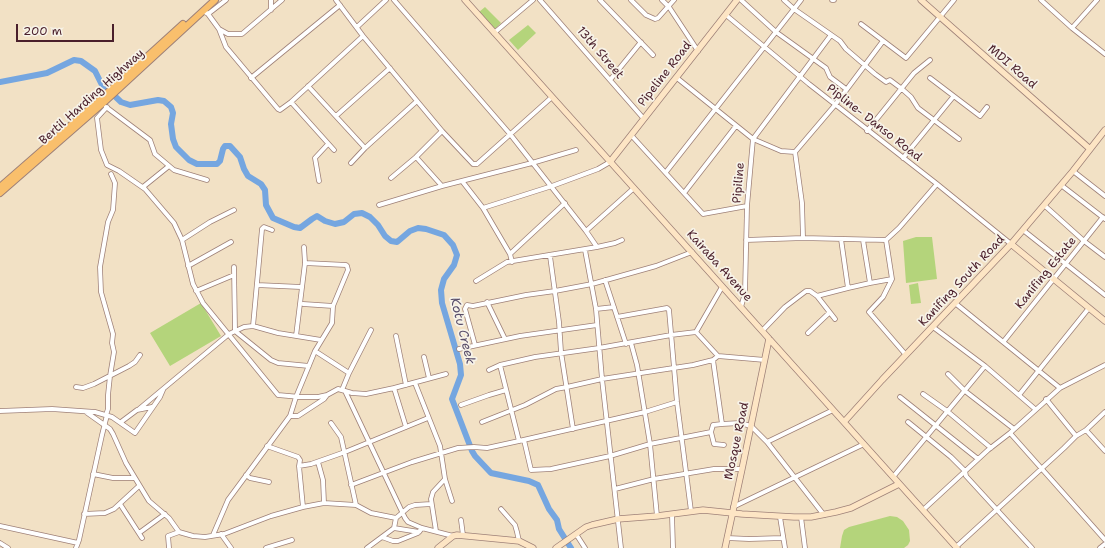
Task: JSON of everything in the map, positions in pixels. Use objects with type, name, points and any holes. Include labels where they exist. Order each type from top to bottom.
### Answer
[{"type":"main road","name":"Bertil Harding Highway","points":[[0,193],[105,102],[112,92],[209,0]]},
{"type":"main road","name":"Bertil Harding Highway","points":[[112,92],[206,13],[215,0]]},
{"type":"main road","name":"Bertil Harding Highway","points":[[0,187],[105,102]]},
{"type":"street","points":[[226,0],[206,13],[219,29],[226,47],[278,109],[282,109],[291,102],[363,36]]},
{"type":"street","points":[[271,0],[271,10]]},
{"type":"street","points":[[219,29],[228,34],[242,34],[282,0]]},
{"type":"street","points":[[336,0],[363,36],[442,131],[475,164],[552,97]]},
{"type":"street","points":[[357,27],[386,0]]},
{"type":"street","points":[[394,0],[510,134],[552,186],[597,247]]},
{"type":"street","name":"Kairaba Avenue","points":[[465,0],[956,548]]},
{"type":"street","points":[[494,33],[533,0]]},
{"type":"street","name":"13th Street","points":[[540,0],[644,119]]},
{"type":"street","points":[[600,0],[654,55]]},
{"type":"street","points":[[631,0],[651,18],[658,18],[674,0]]},
{"type":"street","points":[[662,0],[669,7],[698,51]]},
{"type":"street","name":"Pipeline Road","points":[[610,162],[737,0]]},
{"type":"street","points":[[741,0],[776,32],[828,70],[830,77],[846,89]]},
{"type":"street","points":[[784,0],[794,9],[840,41],[846,49],[886,82],[890,80],[902,89],[911,97],[918,108],[959,139]]},
{"type":"street","points":[[666,172],[801,0]]},
{"type":"street","name":"MDI Road","points":[[921,0],[1090,149]]},
{"type":"street","points":[[861,24],[905,58],[908,57],[941,18],[954,0]]},
{"type":"street","points":[[1041,0],[1072,28],[1105,54]]},
{"type":"street","points":[[1072,28],[1097,0]]},
{"type":"street","points":[[252,78],[340,5]]},
{"type":"street","name":"Pipline- Danso Road","points":[[726,15],[764,48],[1011,244]]},
{"type":"street","points":[[753,139],[831,35]]},
{"type":"street","points":[[803,238],[802,203],[795,152],[835,105],[864,64],[883,41]]},
{"type":"street","points":[[610,80],[641,42]]},
{"type":"street","points":[[868,131],[902,89],[902,86],[914,73],[930,60]]},
{"type":"street","points":[[336,116],[390,68]]},
{"type":"street","points":[[677,78],[753,139],[781,151],[795,152]]},
{"type":"street","points":[[930,78],[953,97],[980,116],[987,107]]},
{"type":"street","points":[[308,86],[365,148]]},
{"type":"street","points":[[902,158],[953,97]]},
{"type":"street","points":[[351,163],[417,100]]},
{"type":"street","points":[[76,548],[107,415],[110,376],[114,352],[112,343],[113,334],[101,292],[100,267],[108,222],[113,210],[116,183],[101,150],[97,118],[105,102],[150,140],[155,154],[174,170],[207,180]]},
{"type":"street","points":[[291,102],[334,150]]},
{"type":"street","points":[[684,193],[736,126]]},
{"type":"street","name":"Kanifing South Road","points":[[844,422],[1011,244],[1073,171],[1105,130]]},
{"type":"street","points":[[390,178],[416,157],[442,131]]},
{"type":"street","points":[[631,135],[704,214],[747,206]]},
{"type":"street","name":"Pipiline","points":[[741,307],[745,293],[747,206],[753,139]]},
{"type":"street","points":[[319,181],[315,158],[328,144]]},
{"type":"street","points":[[378,205],[576,150]]},
{"type":"street","points":[[416,157],[442,186]]},
{"type":"street","points":[[483,208],[552,186],[598,169],[610,162]]},
{"type":"street","points":[[107,165],[143,187],[174,223],[182,240],[196,291],[203,303],[278,395],[296,397],[327,395]]},
{"type":"street","points":[[143,187],[169,166]]},
{"type":"street","points":[[111,174],[119,171]]},
{"type":"street","points":[[1073,171],[1105,196]]},
{"type":"street","points":[[462,181],[483,208],[510,254],[512,262]]},
{"type":"street","points":[[746,240],[803,238],[886,240],[899,228],[937,184]]},
{"type":"street","points":[[1061,185],[1104,218]]},
{"type":"street","points":[[586,231],[634,188]]},
{"type":"street","points":[[510,254],[565,203]]},
{"type":"street","points":[[1044,205],[1084,241],[1105,257]]},
{"type":"street","points":[[182,240],[210,222],[234,210]]},
{"type":"street","name":"Kanifing Estate","points":[[1004,341],[1104,218]]},
{"type":"street","points":[[253,326],[262,229],[264,227],[272,230]]},
{"type":"street","points":[[1023,230],[1104,292]]},
{"type":"street","points":[[842,239],[848,288]]},
{"type":"street","points":[[476,281],[505,263],[585,250],[612,244],[622,240]]},
{"type":"street","points":[[863,240],[870,283]]},
{"type":"street","points":[[886,240],[892,279],[883,297],[869,312],[906,355]]},
{"type":"street","points":[[188,266],[231,242]]},
{"type":"street","points":[[1011,244],[1053,280],[1105,321]]},
{"type":"street","points":[[296,336],[304,263],[304,247]]},
{"type":"street","points":[[585,250],[596,309],[610,456],[621,548]]},
{"type":"street","points":[[474,345],[465,309],[467,306],[592,284],[656,266],[692,252]]},
{"type":"street","points":[[550,256],[560,329],[561,352],[573,428]]},
{"type":"street","points":[[213,535],[228,500],[290,416],[296,397],[315,351],[332,323],[333,306],[348,270],[348,266],[304,263]]},
{"type":"street","points":[[234,267],[235,331]]},
{"type":"street","points":[[196,291],[234,275]]},
{"type":"street","points":[[817,296],[892,279]]},
{"type":"street","points":[[605,280],[617,317],[629,343],[638,373],[650,444],[657,516]]},
{"type":"street","points":[[257,285],[301,287]]},
{"type":"street","points":[[696,332],[722,287]]},
{"type":"street","points":[[762,330],[785,307],[803,293],[810,291],[817,296],[834,319]]},
{"type":"street","points":[[487,302],[505,339]]},
{"type":"street","points":[[955,303],[1004,341],[1060,388]]},
{"type":"street","points":[[303,304],[333,306]]},
{"type":"street","points":[[596,309],[614,307]]},
{"type":"street","points":[[617,317],[668,308],[677,402],[691,511]]},
{"type":"street","points":[[1019,395],[1089,308]]},
{"type":"street","points":[[808,333],[829,313]]},
{"type":"street","points":[[459,349],[560,329],[597,325]]},
{"type":"street","points":[[121,422],[163,390],[229,334],[244,327],[253,326],[278,334],[322,340]]},
{"type":"street","points":[[933,327],[985,366],[1035,409]]},
{"type":"street","points":[[371,330],[349,373],[343,390],[370,442],[408,522],[422,528],[453,536],[463,535],[520,541],[533,548]]},
{"type":"street","points":[[235,331],[271,360],[278,363],[309,366]]},
{"type":"street","points":[[489,370],[500,365],[524,359],[561,352],[599,348],[696,332]]},
{"type":"street","points":[[696,332],[718,356],[765,360]]},
{"type":"street","points":[[396,336],[406,385]]},
{"type":"street","name":"Mosque Road","points":[[725,548],[769,339]]},
{"type":"street","points":[[315,351],[349,373]]},
{"type":"street","points":[[76,387],[83,388],[110,376],[135,362],[140,355]]},
{"type":"street","points":[[482,422],[556,389],[602,379],[693,365],[713,360],[718,356]]},
{"type":"street","points":[[424,357],[429,378]]},
{"type":"street","points":[[713,360],[722,424]]},
{"type":"street","points":[[500,365],[519,441]]},
{"type":"street","points":[[923,510],[1046,399],[1060,388],[1105,365]]},
{"type":"street","points":[[893,477],[927,438],[947,411],[985,366]]},
{"type":"street","points":[[290,416],[298,416],[334,391],[343,390],[352,393],[366,394],[446,374]]},
{"type":"street","points":[[948,374],[965,390],[1014,429]]},
{"type":"street","points":[[415,382],[440,446],[445,478],[452,502]]},
{"type":"street","points":[[394,388],[406,427]]},
{"type":"street","points":[[0,411],[52,409],[107,415],[121,422],[135,433],[160,397],[163,390]]},
{"type":"street","points":[[462,405],[506,390]]},
{"type":"street","points":[[922,394],[947,411],[991,448]]},
{"type":"street","points":[[900,397],[978,459]]},
{"type":"street","points":[[1046,399],[1076,436]]},
{"type":"street","points":[[351,486],[412,462],[441,453],[468,447],[487,448],[645,412],[677,402]]},
{"type":"street","points":[[139,409],[152,407]]},
{"type":"street","points":[[767,442],[833,410]]},
{"type":"street","points":[[86,412],[104,425],[113,434],[126,463],[149,501],[169,518],[179,532]]},
{"type":"street","points":[[956,548],[996,509],[1042,469],[1076,436],[1086,430],[1105,412]]},
{"type":"street","points":[[299,466],[318,462],[345,452],[428,418]]},
{"type":"street","points":[[908,422],[965,471],[966,476],[1032,548]]},
{"type":"street","points":[[331,423],[342,437],[356,505]]},
{"type":"street","points":[[724,444],[714,444],[711,432],[713,425],[740,423],[751,426],[767,442],[824,515]]},
{"type":"street","points":[[1086,430],[1105,451]]},
{"type":"street","points":[[524,440],[531,470],[564,467],[610,456],[650,444],[711,432]]},
{"type":"street","points":[[1010,433],[1105,540]]},
{"type":"street","points":[[733,510],[864,444]]},
{"type":"street","points":[[267,446],[298,457],[300,460],[299,466],[303,507]]},
{"type":"street","points":[[318,462],[323,480],[324,504]]},
{"type":"street","points":[[615,489],[654,479],[714,469],[742,469]]},
{"type":"street","points":[[93,474],[113,478],[135,478]]},
{"type":"street","points":[[246,475],[250,478],[269,482]]},
{"type":"street","points":[[436,531],[431,504],[433,492],[445,478]]},
{"type":"street","points":[[556,548],[592,525],[618,519],[703,510],[733,510],[780,517],[824,515],[851,508],[900,484]]},
{"type":"street","points":[[84,514],[105,513],[114,509],[139,486]]},
{"type":"street","points":[[120,504],[142,538]]},
{"type":"street","points":[[169,548],[168,536],[179,532],[193,536],[205,537],[221,534],[271,516],[303,507],[324,504],[356,505],[371,513],[396,518],[415,505],[431,504]]},
{"type":"street","points":[[501,509],[514,525],[520,541],[518,548]]},
{"type":"street","points":[[139,533],[165,514]]},
{"type":"street","points":[[672,514],[673,548]]},
{"type":"street","points":[[780,517],[782,538],[785,548]]},
{"type":"street","points":[[801,517],[805,548]]},
{"type":"street","points":[[367,548],[394,528],[396,518]]},
{"type":"street","points":[[461,520],[463,535]]},
{"type":"street","points":[[0,526],[78,543]]},
{"type":"street","points":[[394,528],[419,532]]},
{"type":"street","points":[[382,538],[398,541],[419,532],[422,528]]},
{"type":"street","points":[[221,534],[231,548]]},
{"type":"street","points":[[576,534],[585,548]]},
{"type":"street","points":[[440,547],[453,536]]},
{"type":"street","points":[[727,538],[782,538]]},
{"type":"street","points":[[266,548],[292,540]]},
{"type":"street","points":[[0,543],[8,548]]},
{"type":"street","points":[[1100,548],[1105,544]]},
{"type":"green space","points":[[485,7],[501,23],[495,29],[479,12]]},
{"type":"green space","points":[[528,25],[536,33],[518,50],[509,40]]},
{"type":"green space","points":[[916,237],[932,237],[937,279],[906,283],[903,241]]},
{"type":"green space","points":[[918,283],[921,303],[911,304],[909,285]]},
{"type":"green space","points":[[201,303],[221,336],[170,366],[150,333]]},
{"type":"green space","points":[[890,516],[897,517],[903,521],[909,530],[910,541],[904,548],[840,548],[844,530],[849,527]]},
{"type":"waterway","name":"Kotu Creek","points":[[0,82],[47,73],[74,60],[81,61],[95,71],[101,83],[121,102],[130,105],[158,100],[164,101],[171,107],[173,113],[171,124],[173,139],[176,147],[189,160],[197,164],[217,164],[220,161],[225,146],[230,146],[240,157],[248,176],[261,184],[265,190],[266,205],[273,218],[300,228],[317,216],[325,221],[335,224],[344,222],[354,214],[362,213],[370,217],[378,225],[385,236],[391,241],[397,242],[410,231],[418,228],[444,235],[453,245],[457,255],[454,265],[444,279],[441,290],[442,303],[460,364],[461,375],[452,399],[472,451],[491,473],[529,481],[538,485],[549,509],[557,520],[559,529],[571,548]]}]
